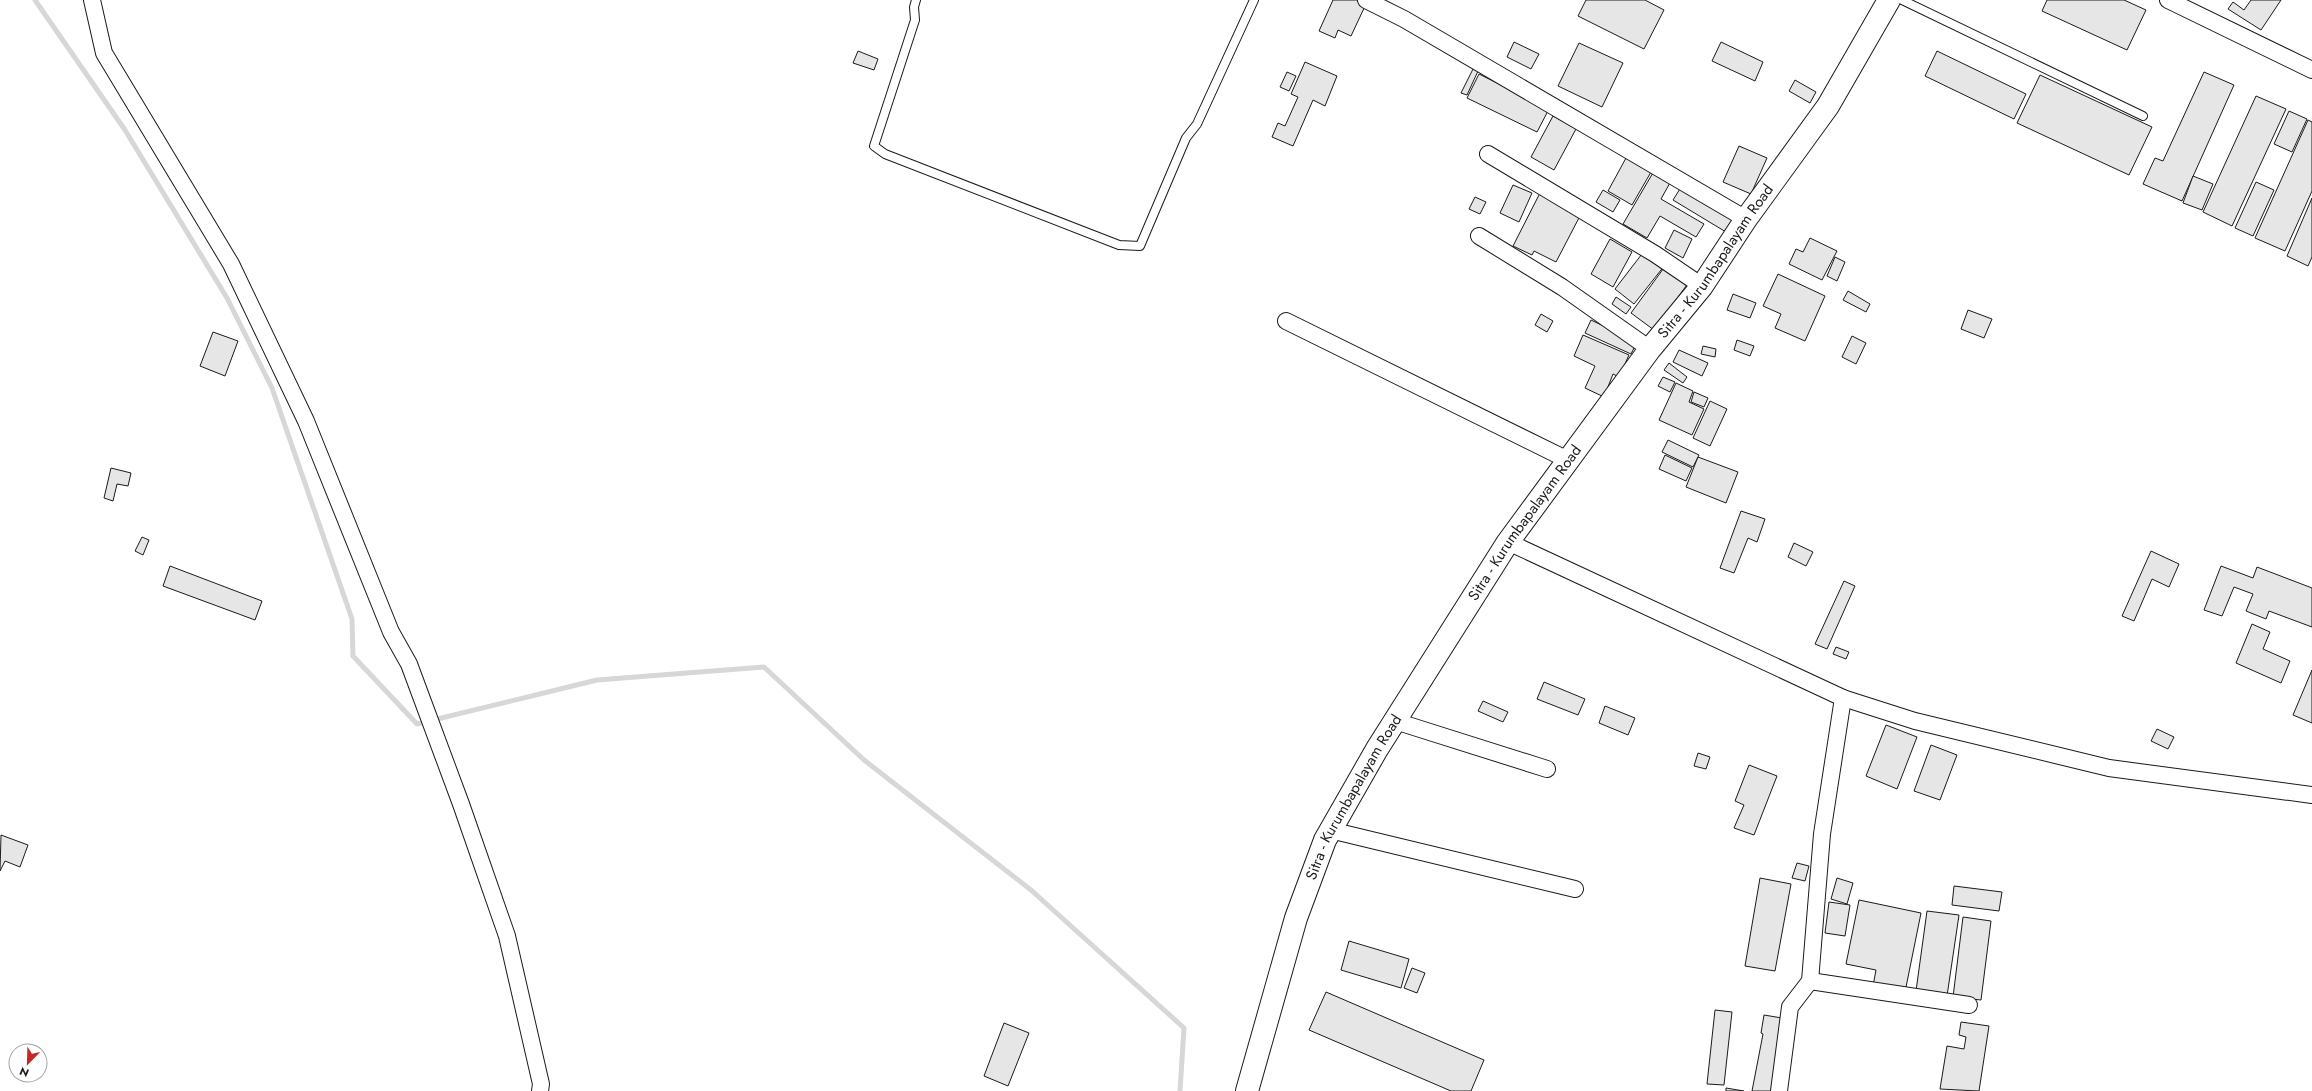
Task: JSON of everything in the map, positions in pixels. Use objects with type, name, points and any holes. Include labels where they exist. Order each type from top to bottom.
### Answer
[{"type":"main road","name":"Sitra - Kurumbapalayam Road","points":[[1247,1091],[1296,918],[1330,830],[1395,721],[1508,542],[1650,349],[1702,286],[1746,219],[1828,106],[1889,0]]},
{"type":"street","points":[[92,0],[104,53],[230,264],[306,422],[391,632],[409,664],[442,757],[461,804],[507,936],[542,1084],[540,1091]]},
{"type":"street","points":[[1366,0],[1404,19],[1746,219]]},
{"type":"street","points":[[2168,0],[2312,70]]},
{"type":"street","points":[[1488,154],[1656,254],[1702,286]]},
{"type":"street","points":[[1479,236],[1562,287],[1650,349]]},
{"type":"street","points":[[1286,321],[1568,460]]},
{"type":"street","points":[[1508,542],[1843,698],[1915,721],[2110,768],[2312,795]]},
{"type":"street","points":[[1779,1091],[1790,1007],[1810,981],[1822,834],[1843,698]]},
{"type":"street","points":[[1395,721],[1547,769]]},
{"type":"street","points":[[1330,830],[1575,889]]},
{"type":"street","points":[[1810,981],[1969,1005]]},
{"type":"lane","points":[[916,0],[914,8],[915,20],[874,146],[885,154],[1119,245],[1140,246],[1186,138],[1197,124],[1254,0]]},
{"type":"lane","points":[[1902,0],[2143,116]]},
{"type":"building","points":[[1333,0],[1357,0],[1366,4],[1351,36],[1338,30],[1335,38],[1319,31]]},
{"type":"building","points":[[1586,0],[1645,0],[1664,10],[1644,49],[1578,16]]},
{"type":"building","points":[[2047,0],[2124,0],[2146,10],[2127,50],[2042,11]]},
{"type":"building","points":[[2251,0],[2281,0],[2261,30],[2228,9],[2233,2],[2244,10]]},
{"type":"building","points":[[1514,42],[1539,54],[1531,69],[1507,57]]},
{"type":"building","points":[[1721,42],[1763,62],[1755,81],[1712,61]]},
{"type":"building","points":[[1579,43],[1623,63],[1602,107],[1558,86]]},
{"type":"building","points":[[858,51],[878,59],[874,70],[853,63]]},
{"type":"building","points":[[1937,51],[2026,94],[2014,119],[1925,76]]},
{"type":"building","points":[[1305,62],[1337,76],[1325,106],[1313,100],[1293,146],[1272,137],[1278,123],[1285,126],[1298,97],[1291,94]]},
{"type":"building","points":[[1473,69],[1478,71],[1467,95],[1461,93]]},
{"type":"building","points":[[1287,72],[1296,76],[1289,91],[1280,87]]},
{"type":"building","points":[[2204,72],[2234,85],[2182,201],[2143,184],[2155,158],[2163,161]]},
{"type":"building","points":[[1479,74],[1549,109],[1537,132],[1467,98]]},
{"type":"building","points":[[2040,75],[2152,127],[2129,175],[2017,123]]},
{"type":"building","points":[[1795,80],[1816,92],[1810,103],[1789,91]]},
{"type":"building","points":[[2256,96],[2286,109],[2232,226],[2203,212]]},
{"type":"building","points":[[2289,111],[2307,119],[2292,152],[2274,144]]},
{"type":"building","points":[[1553,116],[1576,129],[1554,170],[1531,157]]},
{"type":"building","points":[[2308,120],[2312,122],[2312,191],[2285,251],[2255,238]]},
{"type":"building","points":[[1739,146],[1767,158],[1751,194],[1723,182]]},
{"type":"building","points":[[1626,158],[1651,172],[1632,205],[1608,191]]},
{"type":"building","points":[[1654,171],[1671,181],[1661,199],[1704,224],[1696,237],[1660,216],[1647,238],[1623,224]]},
{"type":"building","points":[[2193,176],[2213,184],[2202,210],[2183,203]]},
{"type":"building","points":[[2256,182],[2274,190],[2253,236],[2235,228]]},
{"type":"building","points":[[1683,184],[1736,216],[1726,232],[1673,200]]},
{"type":"building","points":[[1513,185],[1532,193],[1519,222],[1500,213]]},
{"type":"building","points":[[1603,190],[1620,200],[1613,212],[1596,202]]},
{"type":"building","points":[[1540,193],[1581,214],[1556,262],[1534,251],[1532,255],[1513,246]]},
{"type":"building","points":[[1475,197],[1486,202],[1480,214],[1469,209]]},
{"type":"building","points":[[2312,198],[2312,257],[2308,266],[2287,256]]},
{"type":"building","points":[[1674,230],[1692,239],[1683,258],[1665,248]]},
{"type":"building","points":[[1810,238],[1837,251],[1822,280],[1789,264],[1796,249],[1803,252]]},
{"type":"building","points":[[1610,239],[1632,252],[1613,287],[1591,274]]},
{"type":"building","points":[[1645,250],[1665,265],[1634,304],[1615,289]]},
{"type":"building","points":[[1835,257],[1845,262],[1837,281],[1827,276]]},
{"type":"building","points":[[1666,265],[1689,282],[1654,330],[1631,313]]},
{"type":"building","points":[[1778,274],[1825,296],[1805,341],[1775,328],[1781,314],[1763,306]]},
{"type":"building","points":[[1848,291],[1870,304],[1866,312],[1843,300]]},
{"type":"building","points":[[1733,294],[1756,303],[1750,318],[1727,310]]},
{"type":"building","points":[[1616,297],[1631,307],[1626,314],[1612,304]]},
{"type":"building","points":[[1968,310],[1992,319],[1984,338],[1961,329]]},
{"type":"building","points":[[1541,314],[1553,321],[1547,332],[1535,325]]},
{"type":"building","points":[[1591,320],[1637,342],[1631,354],[1585,333]]},
{"type":"building","points":[[213,332],[238,341],[225,376],[200,366]]},
{"type":"building","points":[[1583,335],[1629,355],[1619,377],[1613,374],[1604,397],[1585,388],[1595,366],[1574,356]]},
{"type":"building","points":[[1852,336],[1866,343],[1856,364],[1842,357]]},
{"type":"building","points":[[1737,340],[1754,346],[1750,356],[1734,350]]},
{"type":"building","points":[[1703,346],[1716,349],[1715,357],[1701,354]]},
{"type":"building","points":[[1679,350],[1708,363],[1702,376],[1673,362]]},
{"type":"building","points":[[1669,363],[1687,377],[1683,383],[1664,370]]},
{"type":"building","points":[[1663,377],[1675,382],[1670,392],[1658,386]]},
{"type":"building","points":[[1676,383],[1693,391],[1689,402],[1704,409],[1692,435],[1659,420]]},
{"type":"building","points":[[1694,392],[1708,398],[1704,407],[1691,402]]},
{"type":"building","points":[[1710,401],[1727,409],[1710,446],[1693,438]]},
{"type":"building","points":[[1668,440],[1699,455],[1693,467],[1662,452]]},
{"type":"building","points":[[1665,455],[1692,468],[1686,481],[1659,469]]},
{"type":"building","points":[[1698,457],[1738,472],[1726,503],[1686,487]]},
{"type":"building","points":[[111,468],[131,473],[128,486],[117,484],[113,501],[104,498]]},
{"type":"building","points":[[1741,511],[1765,519],[1757,542],[1748,538],[1734,573],[1720,568]]},
{"type":"building","points":[[142,537],[149,540],[143,555],[135,551]]},
{"type":"building","points":[[1794,543],[1813,552],[1806,566],[1788,557]]},
{"type":"building","points":[[2151,551],[2179,564],[2169,587],[2152,579],[2134,621],[2122,616]]},
{"type":"building","points":[[170,566],[262,601],[255,620],[163,586]]},
{"type":"building","points":[[2221,566],[2253,578],[2257,567],[2312,588],[2312,627],[2269,611],[2266,619],[2246,611],[2253,594],[2234,587],[2222,616],[2204,610]]},
{"type":"building","points":[[1844,581],[1855,586],[1827,649],[1815,644]]},
{"type":"building","points":[[2252,624],[2270,632],[2263,649],[2290,661],[2281,683],[2236,663]]},
{"type":"building","points":[[1836,647],[1849,652],[1846,659],[1833,654]]},
{"type":"building","points":[[2312,670],[2312,723],[2293,715]]},
{"type":"building","points":[[1544,682],[1585,699],[1578,715],[1537,699]]},
{"type":"building","points":[[1483,701],[1508,712],[1503,722],[1478,711]]},
{"type":"building","points":[[1605,706],[1635,718],[1628,735],[1599,723]]},
{"type":"building","points":[[1886,725],[1917,737],[1897,789],[1866,776]]},
{"type":"building","points":[[2157,729],[2174,737],[2168,749],[2151,741]]},
{"type":"building","points":[[1931,745],[1957,755],[1940,800],[1914,791]]},
{"type":"building","points":[[1698,753],[1710,757],[1706,769],[1694,766]]},
{"type":"building","points":[[1749,765],[1777,776],[1754,835],[1734,828],[1744,805],[1735,801]]},
{"type":"building","points":[[1,835],[28,845],[20,867],[5,861],[0,871]]},
{"type":"building","points":[[1797,863],[1809,866],[1805,881],[1792,878]]},
{"type":"building","points":[[1760,878],[1791,884],[1775,971],[1745,966]]},
{"type":"building","points":[[1837,878],[1853,883],[1847,904],[1831,899]]},
{"type":"building","points":[[1954,886],[2002,892],[1999,911],[1952,905]]},
{"type":"building","points":[[1859,900],[1921,913],[1905,992],[1873,986],[1876,970],[1846,964]]},
{"type":"building","points":[[1829,902],[1850,905],[1845,936],[1825,933]]},
{"type":"building","points":[[1927,911],[1959,915],[1947,996],[1916,991]]},
{"type":"building","points":[[1963,917],[1991,921],[1981,1000],[1953,997]]},
{"type":"building","points":[[1349,941],[1409,959],[1401,988],[1341,970]]},
{"type":"building","points":[[1412,968],[1425,973],[1417,993],[1404,988]]},
{"type":"building","points":[[1326,992],[1484,1060],[1471,1091],[1451,1091],[1309,1030]]},
{"type":"building","points":[[1715,1010],[1732,1012],[1724,1085],[1707,1084]]},
{"type":"building","points":[[1764,1015],[1788,1019],[1774,1091],[1752,1091],[1763,1034],[1761,1033]]},
{"type":"building","points":[[1961,1022],[1989,1026],[1979,1091],[1940,1089],[1947,1046],[1964,1049],[1966,1037],[1959,1035]]},
{"type":"building","points":[[1004,1023],[1029,1033],[1008,1086],[984,1076]]},
{"type":"building","points":[[1726,1088],[1744,1091],[1726,1091]]},
{"type":"waterway","points":[[35,0],[125,130],[227,298],[272,388],[352,619],[353,656],[417,724],[597,680],[764,667],[864,760],[1031,890],[1184,1028],[1180,1091]]}]
